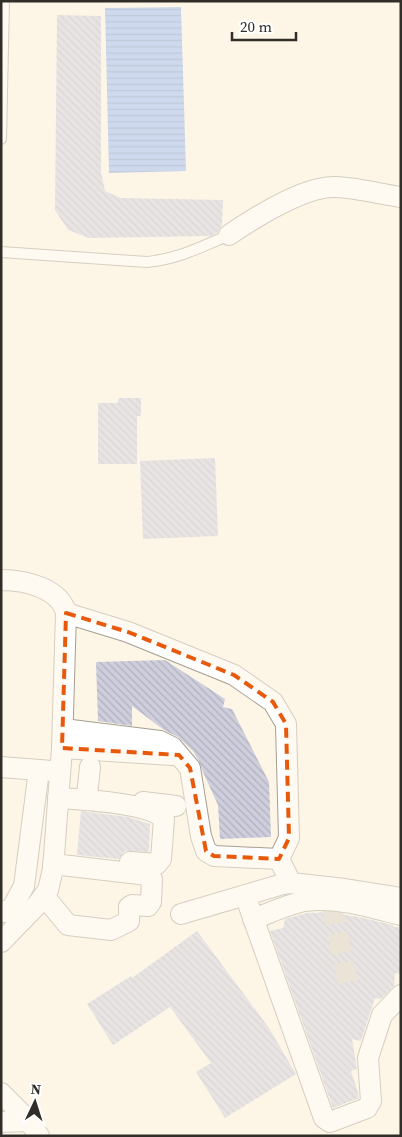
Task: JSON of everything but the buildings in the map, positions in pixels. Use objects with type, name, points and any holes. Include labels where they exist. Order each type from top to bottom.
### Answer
[{"type":"street","points":[[229,235],[248,222],[307,192],[322,188],[336,187],[401,197]]},
{"type":"street","points":[[1,580],[46,589],[64,604],[66,613],[60,771],[54,859],[48,890],[37,905],[1,942]]},
{"type":"street","points":[[66,613],[128,632],[234,674],[273,702],[286,724],[289,838],[279,859]]},
{"type":"street","points":[[62,739],[179,755],[190,768],[201,836],[206,851],[214,856],[279,859]]},
{"type":"street","points":[[1,767],[60,771]]},
{"type":"street","points":[[87,796],[90,768]]},
{"type":"street","points":[[1,911],[5,912],[12,908],[24,886],[39,770]]},
{"type":"street","points":[[58,795],[87,796],[176,806]]},
{"type":"street","points":[[54,859],[157,864],[161,858],[164,819],[159,814],[130,805],[58,795]]},
{"type":"street","points":[[44,896],[68,925],[112,930],[128,920],[129,907],[132,905],[148,906],[151,902],[152,879],[148,875],[54,859]]},
{"type":"street","points":[[279,859],[291,884]]},
{"type":"street","points":[[181,914],[283,884],[345,889],[401,898]]},
{"type":"street","points":[[245,895],[324,1118],[330,1122],[367,1108],[371,1100],[368,1058],[382,1015],[401,995]]},
{"type":"street","points":[[253,919],[304,901],[350,902],[401,914]]},
{"type":"street","points":[[1,1093],[34,1128]]},
{"type":"street","points":[[1,1122],[34,1128]]},
{"type":"lane","points":[[1,139],[4,1]]},
{"type":"lane","points":[[1,252],[147,262],[167,260],[186,254],[229,235]]},
{"type":"highlighted area","points":[[66,613],[128,632],[234,675],[273,702],[286,724],[289,838],[279,859],[214,856],[206,851],[190,768],[179,755],[62,748]]},
{"type":"water","points":[[181,7],[186,171],[109,173],[105,8]]},
{"type":"tunnel","points":[[331,904],[349,987]]}]
